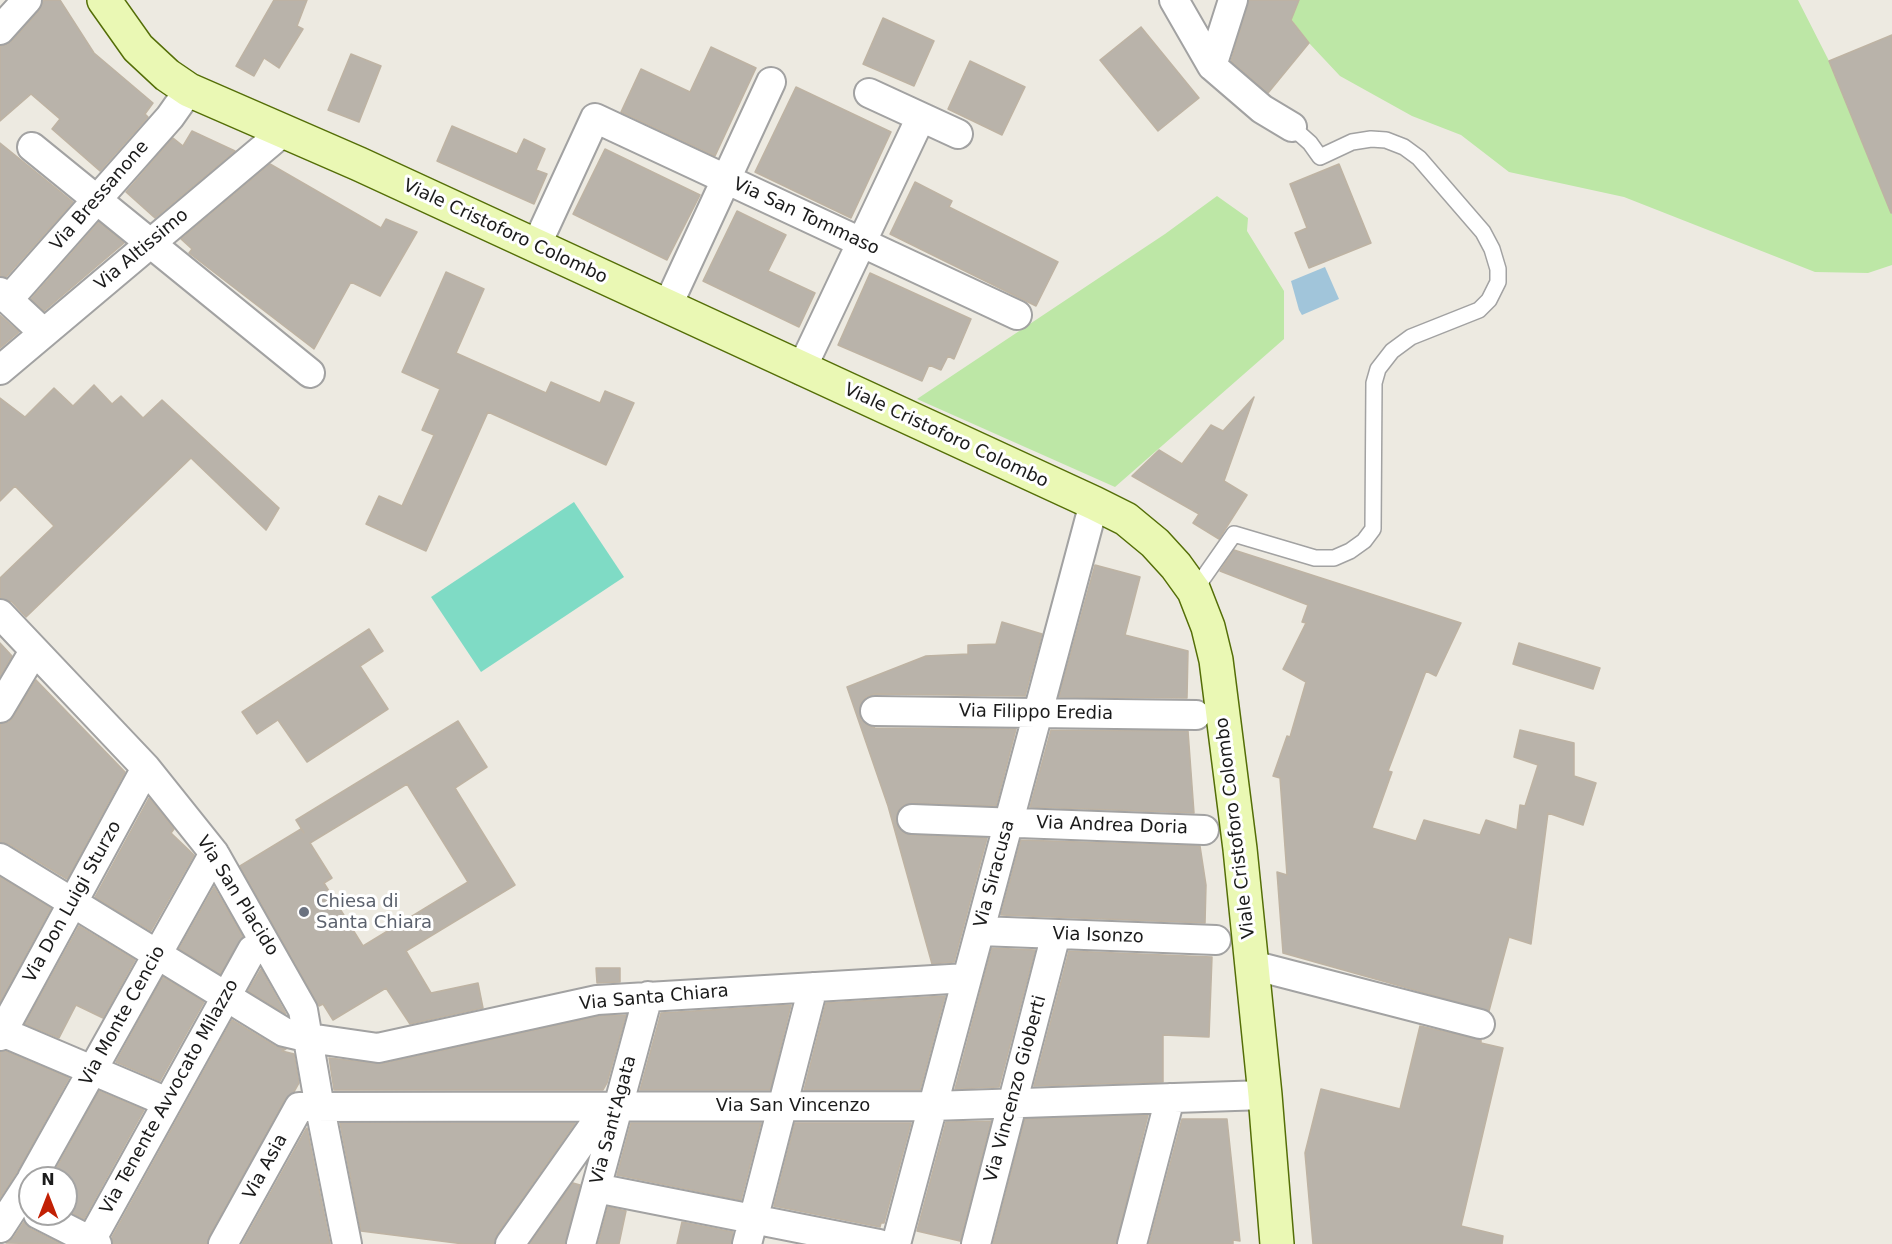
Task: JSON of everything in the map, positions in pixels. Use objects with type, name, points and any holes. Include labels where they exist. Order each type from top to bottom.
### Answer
[{"type":"street","points":[[0,30],[27,0]]},
{"type":"street","name":"Viale Cristoforo Colombo","points":[[104,0],[138,48],[167,75],[189,90],[359,164],[1126,519],[1155,543],[1194,591],[1209,627],[1216,660],[1240,849],[1265,1095],[1277,1244]]},
{"type":"street","points":[[1174,0],[1212,66],[1262,109],[1292,127]]},
{"type":"street","points":[[1212,66],[1233,0]]},
{"type":"street","points":[[667,307],[771,82]]},
{"type":"street","name":"Via Bressanone","points":[[4,296],[97,199],[170,117],[189,90]]},
{"type":"street","points":[[868,93],[958,134]]},
{"type":"street","points":[[801,370],[921,117]]},
{"type":"street","name":"Via San Tommaso","points":[[536,246],[594,118],[1017,315]]},
{"type":"street","name":"Via Altissimo","points":[[0,369],[284,131]]},
{"type":"street","points":[[32,147],[310,373]]},
{"type":"street","points":[[4,296],[44,333]]},
{"type":"street","name":"Via Siracusa","points":[[896,1244],[1094,504]]},
{"type":"street","name":"Via San Placido","points":[[0,614],[146,768],[214,853],[303,1010],[320,1108],[348,1244]]},
{"type":"street","points":[[0,706],[34,651]]},
{"type":"street","name":"Via Filippo Eredia","points":[[875,711],[1196,715]]},
{"type":"street","name":"Via Don Luigi Sturzo","points":[[1,1033],[146,768]]},
{"type":"street","name":"Via Andrea Doria","points":[[912,819],[1204,830]]},
{"type":"street","name":"Via Monte Cencio","points":[[39,1166],[214,853]]},
{"type":"street","name":"Via Santa Chiara","points":[[0,858],[284,1032],[378,1048],[597,1000],[968,978]]},
{"type":"street","name":"Via Isonzo","points":[[980,932],[1216,940]]},
{"type":"street","name":"Via Vincenzo Gioberti","points":[[976,1244],[1056,934]]},
{"type":"street","name":"Via Tenente Avvocato Milazzo","points":[[92,1243],[252,950]]},
{"type":"street","points":[[1251,965],[1480,1024]]},
{"type":"street","points":[[751,1232],[813,987]]},
{"type":"street","name":"Via Sant'Agata","points":[[581,1244],[648,996]]},
{"type":"street","points":[[1,1033],[167,1102]]},
{"type":"street","name":"Via San Vincenzo","points":[[320,1108],[932,1106],[1265,1095]]},
{"type":"street","points":[[1132,1244],[1170,1098]]},
{"type":"street","name":"Via Asia","points":[[223,1244],[299,1107],[320,1108]]},
{"type":"street","points":[[510,1244],[596,1122],[618,1107]]},
{"type":"street","points":[[596,1188],[751,1232],[879,1244]]},
{"type":"street","points":[[0,1228],[18,1207]]},
{"type":"street","points":[[64,1226],[92,1243]]},
{"type":"lane","points":[[1194,591],[1234,534],[1315,558],[1334,558],[1365,541],[1373,529],[1374,383],[1378,369],[1392,351],[1411,337],[1479,310],[1489,300],[1498,282],[1498,268],[1483,232],[1419,158],[1404,147],[1386,140],[1371,139],[1352,142],[1320,157],[1310,143],[1292,127]]},
{"type":"green space","points":[[1299,0],[1798,0],[1829,61],[1892,214],[1892,265],[1868,273],[1815,272],[1624,197],[1509,172],[1461,135],[1412,116],[1340,76],[1309,43],[1291,19]]},
{"type":"green space","points":[[1217,196],[1248,218],[1247,231],[1284,291],[1284,339],[1115,487],[917,399],[1165,234]]},
{"type":"green space","points":[[574,502],[624,577],[481,672],[431,597]]},
{"type":"water","points":[[1325,267],[1339,299],[1302,315],[1291,281]]},
{"type":"building","points":[[44,0],[60,0],[94,53],[153,103],[145,114],[148,117],[100,171],[52,129],[60,119],[31,94],[0,121],[0,46],[12,41],[39,11]]},
{"type":"building","points":[[274,0],[307,0],[297,26],[303,29],[279,68],[264,58],[254,76],[236,66]]},
{"type":"building","points":[[1249,0],[1299,0],[1291,20],[1309,43],[1268,93],[1231,61]]},
{"type":"building","points":[[883,18],[934,41],[914,86],[863,64]]},
{"type":"building","points":[[1141,27],[1199,98],[1158,131],[1100,60]]},
{"type":"building","points":[[1892,35],[1892,213],[1891,213],[1829,61]]},
{"type":"building","points":[[711,47],[756,68],[715,156],[621,112],[641,69],[690,92]]},
{"type":"building","points":[[351,54],[381,66],[359,122],[328,110]]},
{"type":"building","points":[[970,61],[1025,87],[1002,135],[948,109]]},
{"type":"building","points":[[796,87],[891,132],[851,218],[755,172]]},
{"type":"building","points":[[452,126],[517,154],[524,139],[545,149],[536,170],[547,174],[534,204],[437,161]]},
{"type":"building","points":[[192,131],[235,151],[155,218],[126,192],[173,138],[183,146]]},
{"type":"building","points":[[0,143],[73,202],[6,277],[0,276]]},
{"type":"building","points":[[605,149],[700,195],[667,260],[573,214]]},
{"type":"building","points":[[270,164],[381,228],[386,219],[417,232],[380,296],[351,282],[314,349],[189,253],[192,249],[181,239]]},
{"type":"building","points":[[1339,164],[1371,243],[1309,268],[1295,233],[1307,228],[1290,184]]},
{"type":"building","points":[[915,182],[952,201],[949,207],[1058,262],[1036,306],[890,234]]},
{"type":"building","points":[[737,211],[786,235],[768,271],[815,293],[799,327],[703,281]]},
{"type":"building","points":[[99,222],[124,243],[44,311],[31,299]]},
{"type":"building","points":[[446,272],[484,289],[456,353],[546,393],[551,382],[600,403],[605,391],[634,403],[606,465],[488,412],[426,551],[366,524],[379,496],[402,506],[434,435],[422,430],[440,389],[402,372]]},
{"type":"building","points":[[870,273],[971,319],[954,359],[948,356],[941,370],[929,365],[922,381],[838,345]]},
{"type":"building","points":[[0,315],[19,332],[0,348]]},
{"type":"building","points":[[94,385],[112,404],[121,396],[143,418],[162,400],[279,508],[266,530],[191,458],[26,617],[12,602],[0,598],[0,578],[54,526],[15,486],[0,501],[0,398],[25,417],[54,388],[73,406]]},
{"type":"building","points":[[1254,397],[1224,481],[1247,495],[1219,539],[1193,523],[1199,514],[1132,476],[1159,450],[1182,464],[1211,425],[1223,431]]},
{"type":"building","points":[[1234,550],[1461,623],[1436,676],[1426,671],[1388,771],[1392,772],[1372,828],[1416,841],[1424,820],[1480,835],[1486,820],[1517,830],[1520,805],[1525,806],[1538,765],[1514,757],[1520,730],[1574,743],[1574,776],[1596,783],[1583,825],[1548,813],[1531,944],[1509,937],[1489,1011],[1283,953],[1277,872],[1287,875],[1280,778],[1273,776],[1287,736],[1290,737],[1306,682],[1283,669],[1306,623],[1302,622],[1308,605],[1220,571]]},
{"type":"building","points":[[1095,565],[1140,577],[1125,635],[1188,651],[1187,698],[1059,697]]},
{"type":"building","points":[[1002,622],[1042,634],[1025,696],[875,694],[866,697],[859,710],[861,720],[875,728],[1016,729],[996,806],[913,803],[904,805],[898,811],[896,819],[898,827],[904,833],[987,838],[954,962],[932,964],[888,806],[847,687],[926,656],[968,654],[968,645],[996,644]]},
{"type":"building","points":[[369,629],[383,651],[360,666],[388,709],[307,762],[278,720],[257,734],[242,712]]},
{"type":"building","points":[[0,643],[12,656],[0,676]]},
{"type":"building","points":[[1519,643],[1600,668],[1593,689],[1513,664]]},
{"type":"building","points":[[36,680],[125,772],[67,879],[9,844],[0,842],[0,724],[9,722],[14,716]]},
{"type":"building","points":[[458,721],[487,767],[455,788],[515,885],[406,951],[431,993],[478,983],[483,1008],[410,1024],[386,988],[333,1020],[323,1004],[319,1006],[240,866],[301,829],[304,833],[296,820]],"holes":[[[407,784],[468,882],[363,946],[324,883],[332,878],[310,843]]]},
{"type":"building","points":[[1051,730],[1188,731],[1194,813],[1030,807]]},
{"type":"building","points":[[149,798],[174,829],[171,833],[194,855],[151,931],[95,897]]},
{"type":"building","points":[[1021,840],[1200,846],[1206,885],[1205,923],[1001,915]]},
{"type":"building","points":[[0,877],[51,908],[0,1002]]},
{"type":"building","points":[[214,887],[243,937],[220,974],[179,949]]},
{"type":"building","points":[[79,926],[135,960],[103,1018],[76,1005],[59,1038],[25,1024]]},
{"type":"building","points":[[992,948],[1035,950],[999,1087],[955,1089]]},
{"type":"building","points":[[1069,951],[1212,957],[1209,1037],[1163,1035],[1163,1082],[1034,1086]]},
{"type":"building","points":[[596,968],[620,968],[620,982],[597,983]]},
{"type":"building","points":[[261,969],[286,1014],[248,991]]},
{"type":"building","points":[[163,977],[204,1002],[160,1081],[116,1062]]},
{"type":"building","points":[[945,996],[920,1090],[804,1090],[826,1003]]},
{"type":"building","points":[[791,1005],[770,1090],[640,1090],[661,1013]]},
{"type":"building","points":[[626,1015],[603,1090],[334,1090],[329,1058],[381,1064],[599,1016]]},
{"type":"building","points":[[232,1020],[275,1046],[286,1049],[282,1051],[294,1054],[299,1083],[294,1092],[285,1099],[209,1236],[207,1244],[113,1244],[112,1237]]},
{"type":"building","points":[[1420,1026],[1481,1040],[1481,1043],[1503,1048],[1461,1226],[1503,1236],[1502,1244],[1313,1244],[1305,1153],[1321,1089],[1400,1109]]},
{"type":"building","points":[[5,1051],[69,1078],[0,1198],[0,1052]]},
{"type":"building","points":[[99,1091],[144,1110],[84,1219],[78,1216],[78,1166],[58,1166]]},
{"type":"building","points":[[1148,1115],[1116,1244],[993,1244],[1025,1119]]},
{"type":"building","points":[[1182,1119],[1227,1119],[1240,1241],[1233,1240],[1233,1244],[1149,1244]]},
{"type":"building","points":[[991,1121],[960,1241],[917,1231],[946,1122]]},
{"type":"building","points":[[340,1123],[575,1123],[497,1234],[494,1244],[464,1244],[361,1231]]},
{"type":"building","points":[[631,1123],[761,1123],[741,1200],[617,1175]]},
{"type":"building","points":[[795,1123],[911,1123],[884,1223],[881,1223],[880,1227],[774,1206]]},
{"type":"building","points":[[306,1129],[330,1244],[242,1244]]},
{"type":"building","points":[[573,1183],[580,1185],[565,1244],[530,1244]]},
{"type":"building","points":[[608,1207],[626,1211],[619,1244],[598,1244]]},
{"type":"building","points":[[682,1222],[733,1232],[731,1244],[677,1244]]},
{"type":"building","points":[[21,1226],[28,1226],[61,1244],[6,1243],[14,1237]]},
{"type":"place","name":"Chiesa di Santa Chiara","points":[[304,912]]}]
